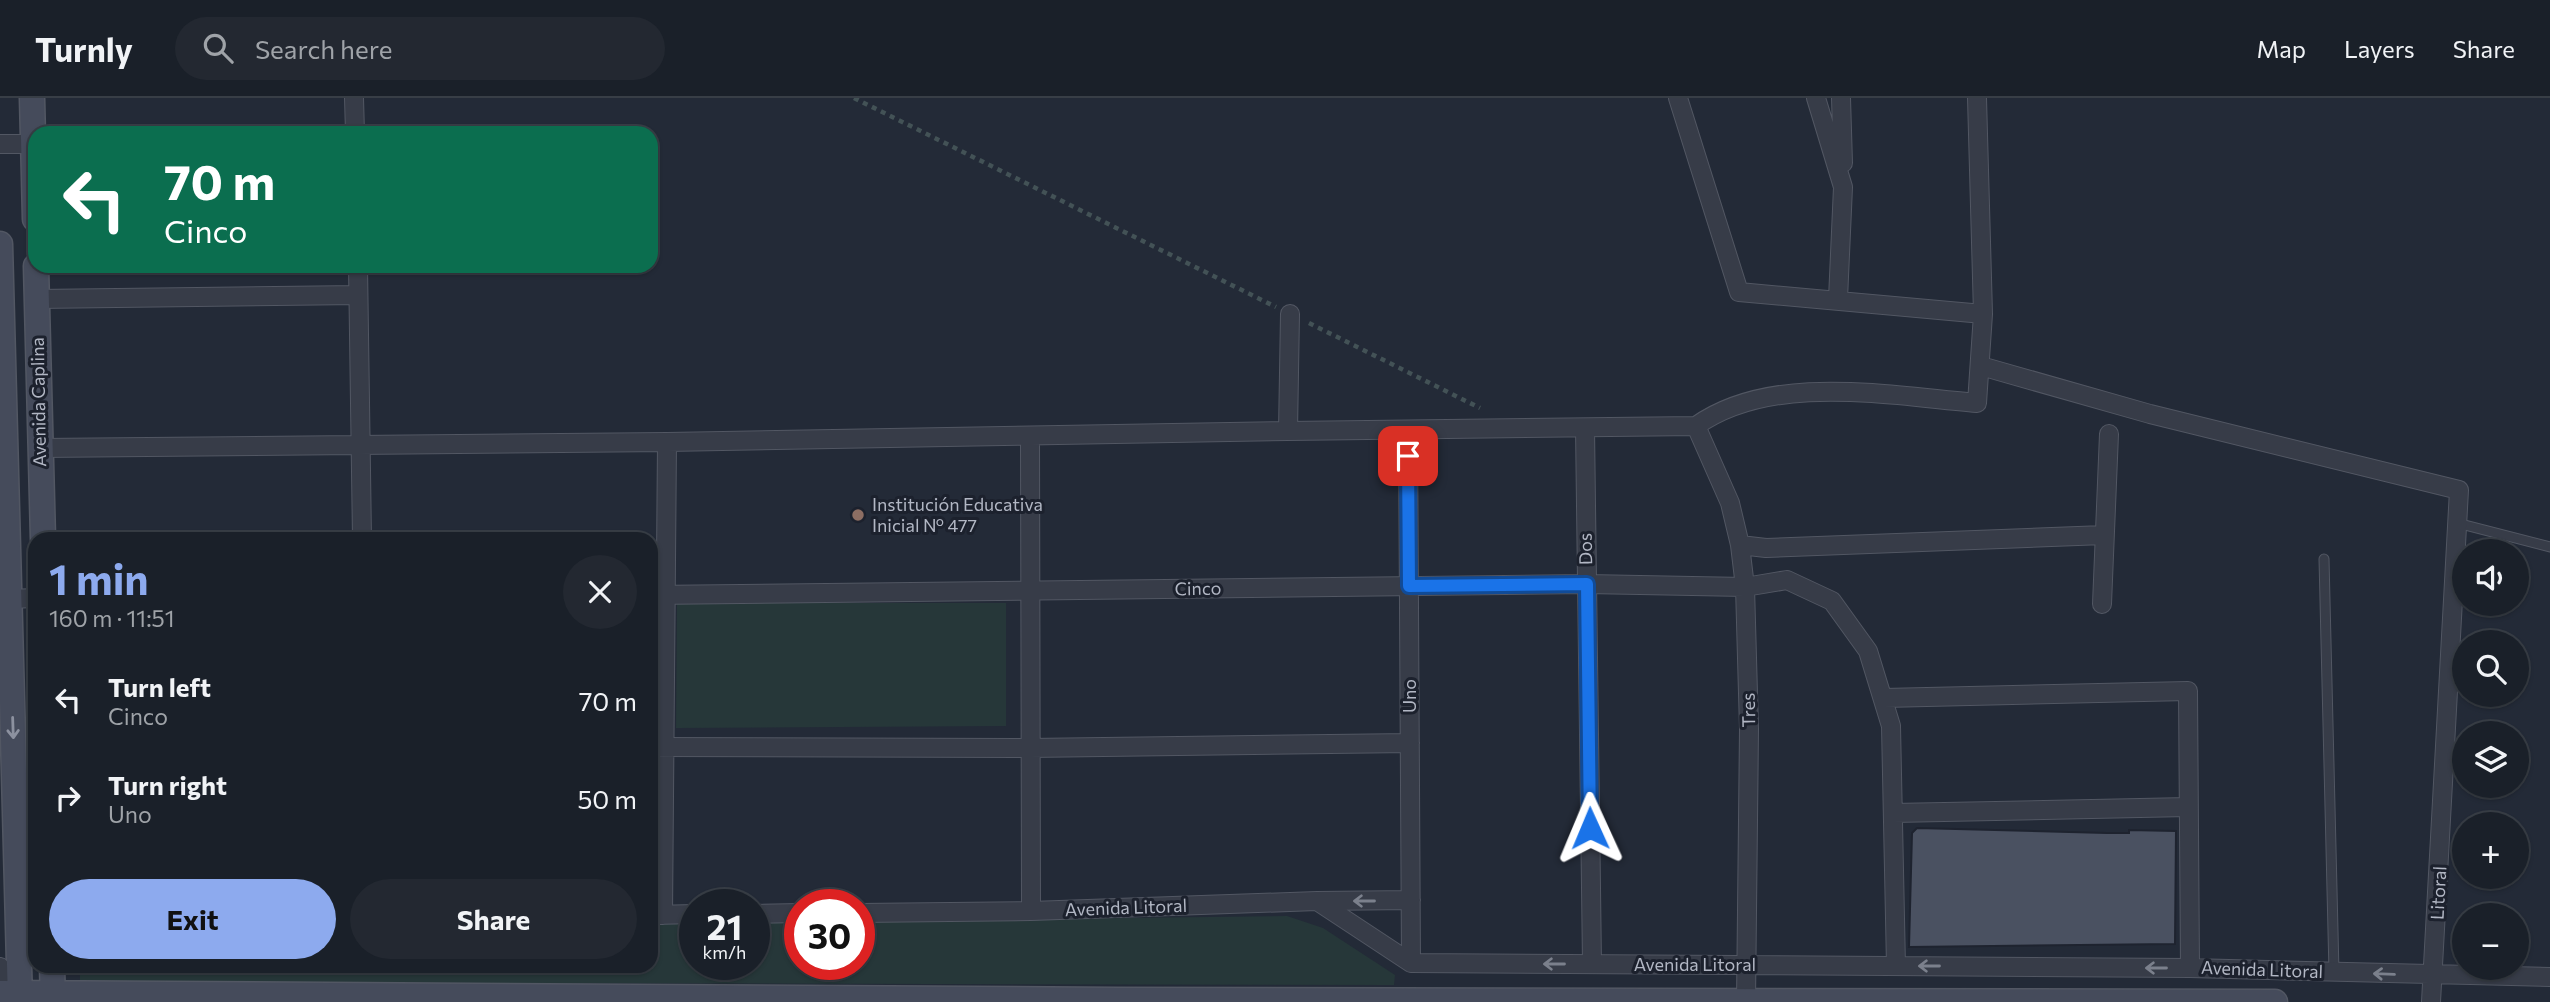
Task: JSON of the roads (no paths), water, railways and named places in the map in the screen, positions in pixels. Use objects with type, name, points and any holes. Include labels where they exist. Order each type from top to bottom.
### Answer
[{"type":"main road","points":[[32,98],[33,126]]},
{"type":"main road","name":"Avenida Caplina","points":[[0,244],[9,599],[13,996]]},
{"type":"main road","name":"Avenida Caplina","points":[[36,273],[43,532]]},
{"type":"main road","points":[[52,973],[53,998]]},
{"type":"main road","name":"Avenida Litoral","points":[[13,996],[662,1000],[2275,1002]]},
{"type":"street","points":[[354,98],[355,126]]},
{"type":"street","points":[[1678,98],[1739,292],[1983,314]]},
{"type":"street","points":[[1816,98],[1843,187]]},
{"type":"street","points":[[1838,299],[1843,187],[1841,98]]},
{"type":"street","points":[[40,448],[667,442],[1696,426],[1714,413],[1734,406],[1825,391],[1977,403],[1983,314],[1977,98]]},
{"type":"street","points":[[0,144],[28,144]]},
{"type":"street","points":[[358,273],[362,532]]},
{"type":"street","points":[[37,299],[358,295]]},
{"type":"street","points":[[1289,431],[1290,314]]},
{"type":"street","name":"Litoral","points":[[1981,366],[2150,414],[2459,491],[2431,1002]]},
{"type":"street","name":"Tres","points":[[1696,426],[1730,503],[1740,545],[1745,587],[1749,729],[1746,1001]]},
{"type":"street","name":"Dos","points":[[1584,428],[1592,964]]},
{"type":"street","name":"Uno","points":[[1408,430],[1411,963]]},
{"type":"street","points":[[2102,604],[2109,434]]},
{"type":"street","points":[[1030,437],[1031,911]]},
{"type":"street","points":[[658,595],[667,442]]},
{"type":"street","points":[[1740,545],[1766,548],[2105,535]]},
{"type":"street","name":"Cinco","points":[[658,595],[1587,584],[1745,587],[1787,580],[1832,601],[1868,650],[1884,698],[1891,726],[1896,966]]},
{"type":"street","points":[[9,599],[28,598]]},
{"type":"street","points":[[1884,698],[2188,691],[2190,968]]},
{"type":"street","points":[[658,747],[1029,748],[1410,743]]},
{"type":"street","points":[[1893,813],[2188,807]]},
{"type":"street","points":[[1317,901],[1411,963]]},
{"type":"street","name":"Avenida Litoral","points":[[875,913],[1411,901]]},
{"type":"street","points":[[658,915],[679,914]]},
{"type":"street","name":"Avenida Litoral","points":[[1411,963],[2190,968],[2550,977]]},
{"type":"street","points":[[0,967],[13,996]]},
{"type":"lane","points":[[2457,523],[2550,547]]},
{"type":"lane","points":[[2324,559],[2334,972]]},
{"type":"place","name":"Institución Educativa Inicial Nº 477","points":[[858,515]]}]
